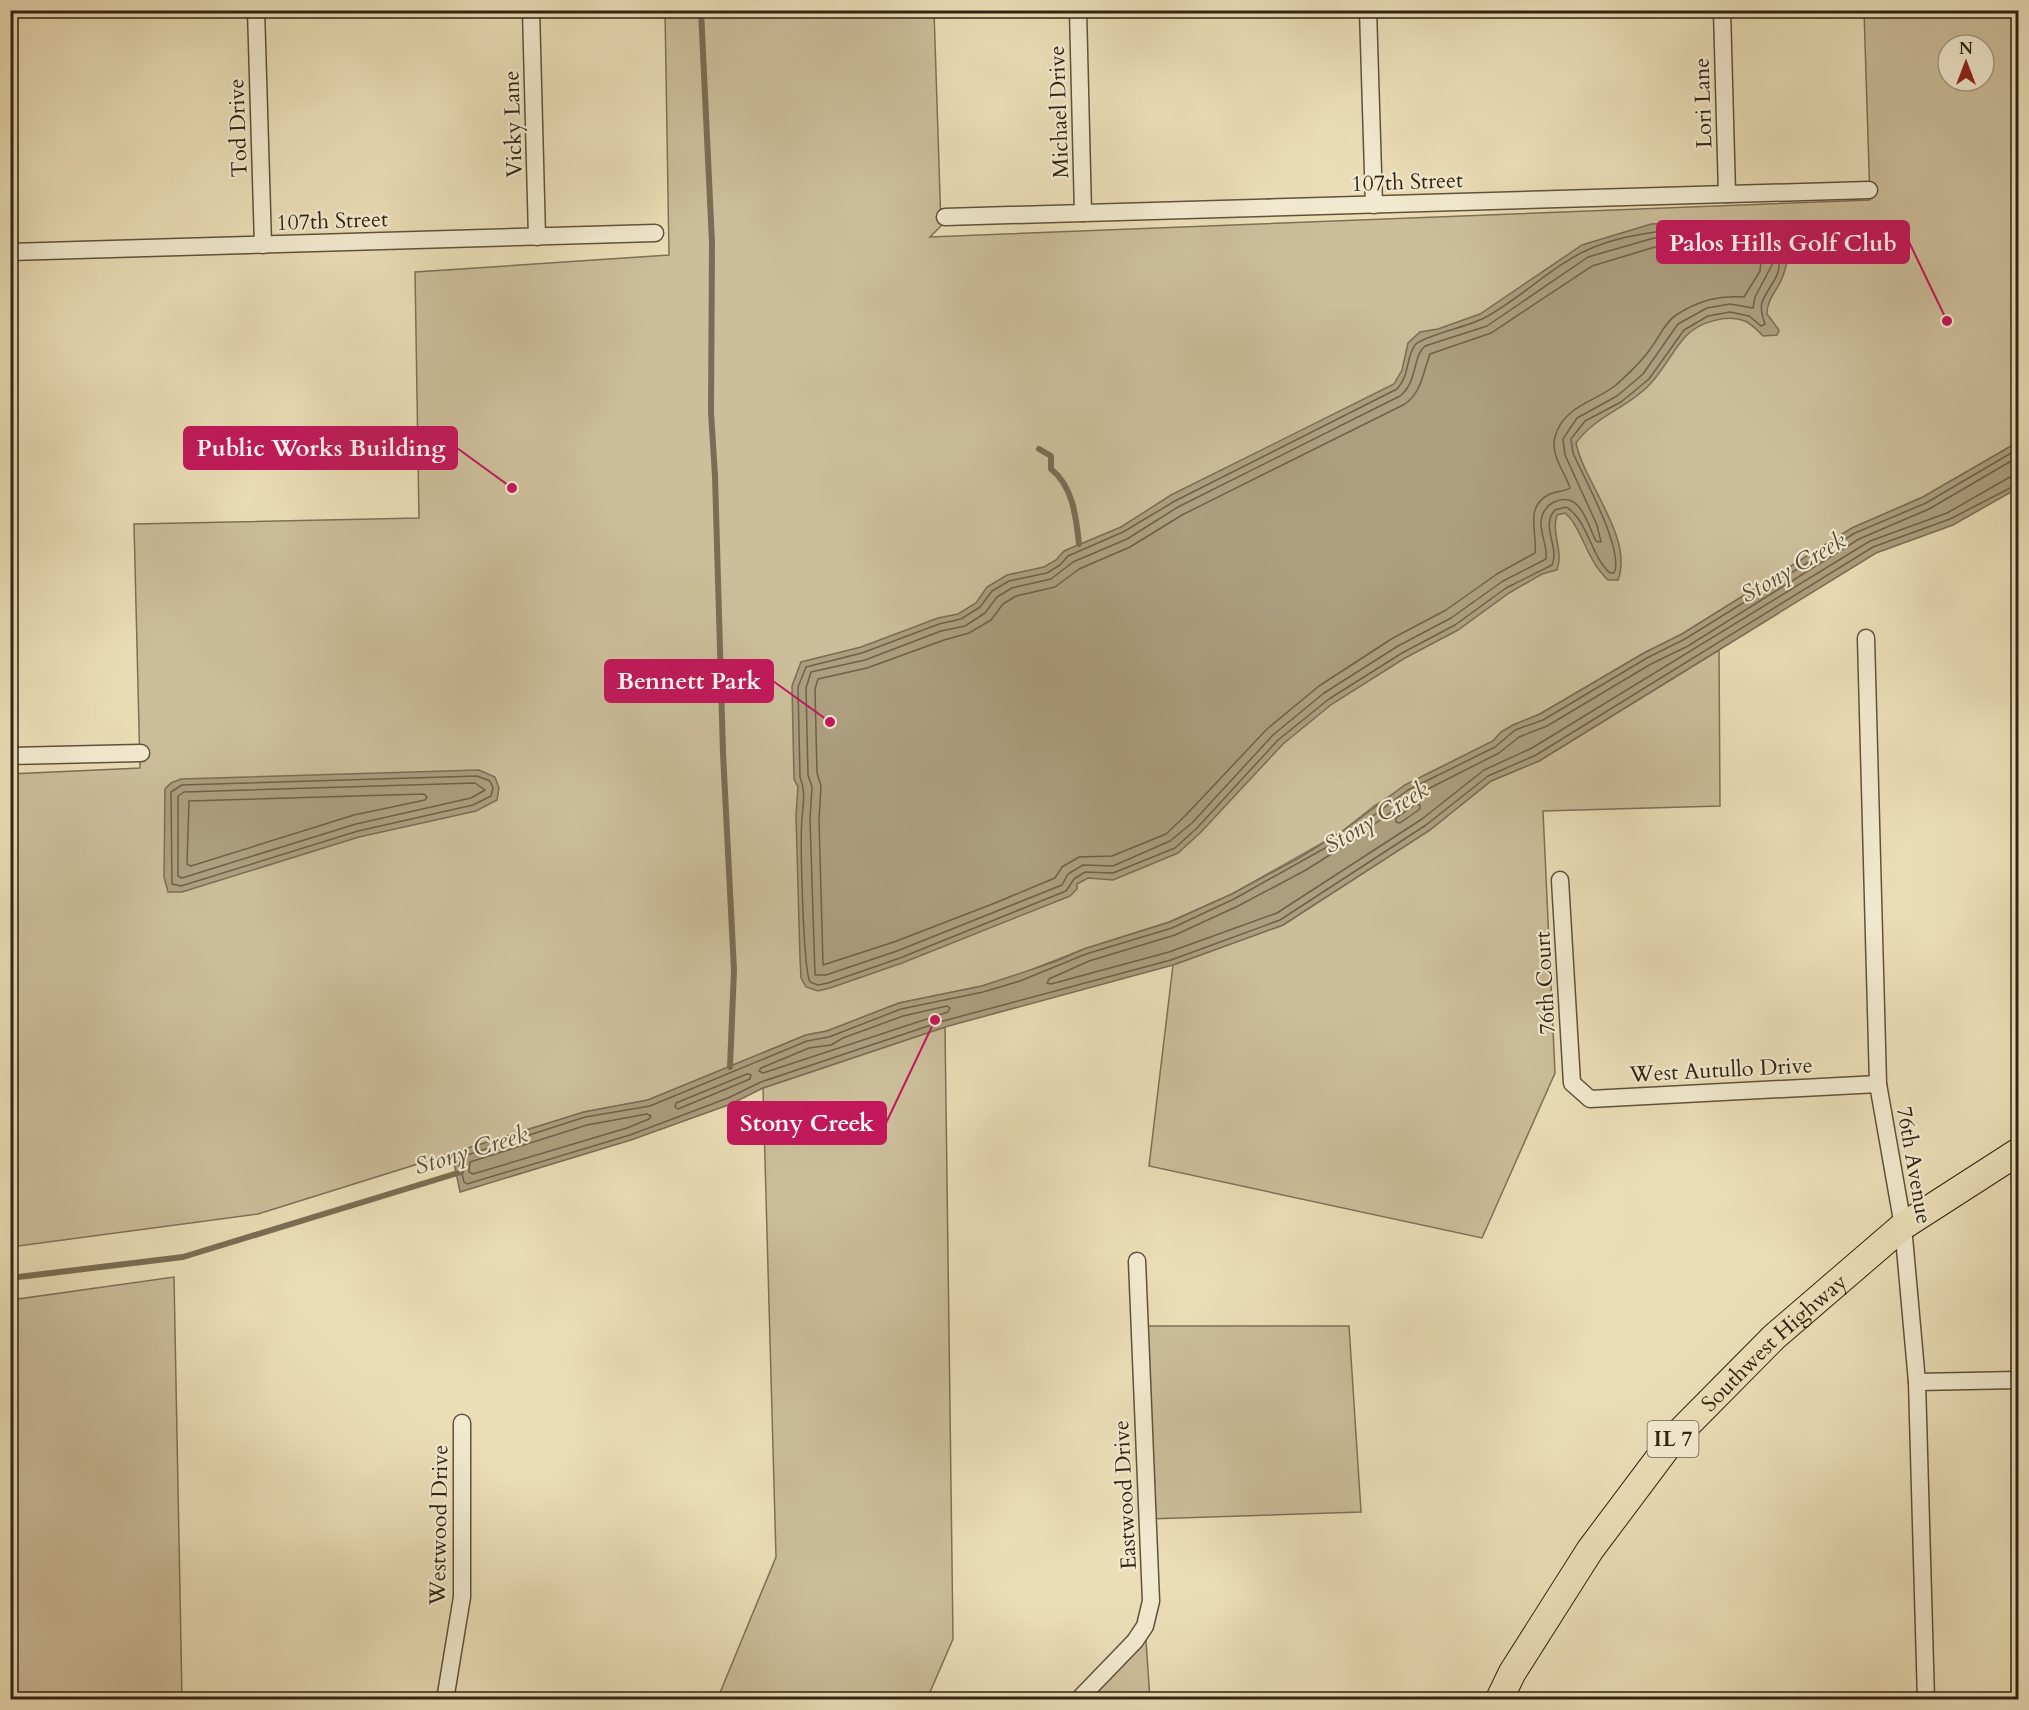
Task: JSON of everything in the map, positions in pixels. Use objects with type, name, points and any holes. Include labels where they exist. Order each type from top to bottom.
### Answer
[{"type":"main road","name":"Southwest Highway","points":[[1499,1700],[1512,1673],[1590,1550],[1674,1438],[1774,1337],[1903,1226],[2019,1152]]},
{"type":"street","name":"Tod Drive","points":[[256,10],[262,245]]},
{"type":"street","name":"Vicky Lane","points":[[531,10],[537,237]]},
{"type":"street","name":"Michael Drive","points":[[1078,10],[1083,213]]},
{"type":"street","points":[[1368,10],[1374,205]]},
{"type":"street","name":"Lori Lane","points":[[1722,10],[1727,194]]},
{"type":"street","name":"107th Street","points":[[945,217],[1869,190]]},
{"type":"street","name":"107th Street","points":[[10,252],[656,232]]},
{"type":"street","name":"76th Avenue","points":[[1866,638],[1878,1084],[1903,1226],[1917,1382],[1926,1700]]},
{"type":"street","points":[[10,756],[141,753]]},
{"type":"street","name":"76th Court","points":[[1560,880],[1572,1083]]},
{"type":"street","name":"West Autullo Drive","points":[[1572,1083],[1590,1099],[1878,1084]]},
{"type":"street","name":"Eastwood Drive","points":[[1078,1700],[1135,1641],[1145,1626],[1151,1601],[1137,1261]]},
{"type":"street","points":[[1917,1382],[2019,1380]]},
{"type":"street","name":"Westwood Drive","points":[[444,1700],[462,1597],[462,1423]]},
{"type":"shaded area","points":[[665,11],[934,11],[941,226],[930,237],[1870,200],[1864,11],[2018,11],[2018,442],[1923,497],[1852,528],[1682,634],[1644,653],[1540,714],[1513,725],[1501,732],[1493,741],[1425,775],[1374,806],[1340,833],[1232,894],[1169,922],[1084,949],[1018,975],[982,986],[899,1003],[827,1031],[806,1035],[648,1100],[584,1112],[258,1214],[11,1247],[10,774],[140,768],[134,524],[419,518],[415,272],[669,255]]},
{"type":"shaded area","points":[[1719,650],[1720,806],[1543,811],[1555,1073],[1482,1238],[1149,1166],[1173,965],[1283,925],[1430,830],[1491,781],[1539,761]]},
{"type":"shaded area","points":[[945,1027],[953,1639],[927,1699],[717,1700],[776,1557],[763,1088]]},
{"type":"shaded area","points":[[174,1277],[182,1699],[11,1699],[11,1300]]},
{"type":"shaded area","points":[[1140,1326],[1349,1326],[1361,1512],[1148,1519]]},
{"type":"shaded area","points":[[1145,1626],[1150,1699],[1078,1700]]},
{"type":"water","points":[[1704,222],[1749,231],[1772,240],[1780,246],[1787,259],[1786,264],[1781,281],[1767,308],[1767,314],[1779,330],[1777,335],[1763,336],[1748,322],[1730,318],[1698,327],[1680,343],[1650,384],[1591,427],[1576,443],[1588,475],[1614,529],[1621,564],[1618,580],[1608,580],[1594,563],[1571,519],[1565,513],[1557,515],[1555,529],[1559,563],[1557,570],[1542,574],[1509,593],[1458,630],[1405,658],[1332,704],[1283,744],[1201,832],[1178,853],[1113,880],[1088,878],[1077,884],[1077,889],[1070,896],[902,963],[818,991],[806,987],[801,978],[800,958],[796,816],[798,787],[794,779],[792,686],[801,662],[861,647],[938,618],[958,614],[976,603],[987,587],[1007,575],[1044,567],[1056,560],[1064,551],[1121,527],[1171,495],[1394,384],[1402,370],[1408,343],[1420,332],[1438,329],[1480,314],[1582,245],[1651,224]]},
{"type":"water","points":[[2018,442],[2018,488],[1953,525],[1876,553],[1539,761],[1491,781],[1430,830],[1283,925],[1173,965],[945,1027],[763,1088],[731,1104],[631,1140],[460,1192],[452,1153],[584,1112],[648,1100],[806,1035],[827,1031],[899,1003],[982,986],[1057,961],[1084,949],[1170,922],[1232,894],[1340,833],[1405,785],[1493,741],[1501,732],[1513,725],[1540,714],[1644,653],[1682,634],[1852,528],[1923,497]]},
{"type":"water","points":[[479,770],[495,777],[499,788],[497,800],[476,811],[359,837],[182,892],[168,892],[164,877],[165,789],[171,783],[181,779]]},
{"type":"waterway","points":[[701,10],[712,243],[711,412],[723,753],[734,970],[730,1067]]},
{"type":"waterway","points":[[1039,449],[1051,456],[1051,469],[1069,493],[1075,513],[1079,544]]},
{"type":"waterway","name":"Stony Creek","points":[[10,1278],[183,1257],[461,1172]]},
{"type":"place","name":"Palos Hills Golf Club","points":[[1947,321]]},
{"type":"place","name":"Public Works Building","points":[[512,488]]},
{"type":"place","name":"Bennett Park","points":[[830,722]]},
{"type":"place","name":"Stony Creek","points":[[935,1020]]}]
